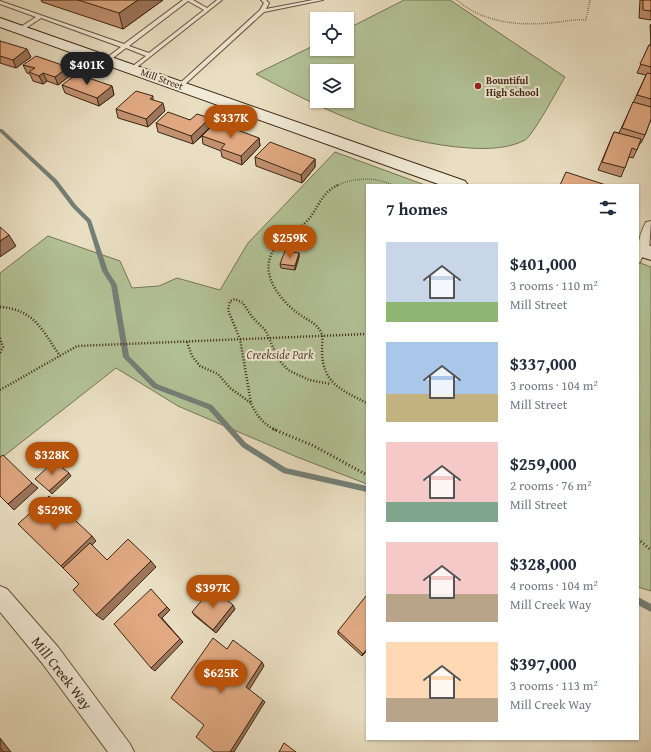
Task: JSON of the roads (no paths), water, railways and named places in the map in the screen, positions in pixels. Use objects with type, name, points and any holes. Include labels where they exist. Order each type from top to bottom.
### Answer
[{"type":"street","name":"Mill Street","points":[[0,22],[451,184]]},
{"type":"street","points":[[642,253],[651,226]]},
{"type":"street","name":"Mill Creek Way","points":[[0,596],[50,655],[122,752]]},
{"type":"lane","points":[[107,60],[186,0]]},
{"type":"lane","points":[[189,0],[208,10]]},
{"type":"lane","points":[[132,69],[220,0]]},
{"type":"lane","points":[[180,86],[262,11],[267,3],[263,0]]},
{"type":"lane","points":[[262,11],[320,0]]},
{"type":"lane","points":[[0,2],[149,55]]},
{"type":"lane","points":[[21,29],[39,17]]},
{"type":"waterway","points":[[0,130],[55,181],[74,206],[89,221],[105,271],[114,285],[126,357],[155,386],[210,407],[244,445],[285,471],[366,489]]},
{"type":"waterway","points":[[639,602],[651,608]]},
{"type":"place","name":"Bountiful High School","points":[[478,86]]},
{"type":"park label","name":"Creekside Park","points":[[280,354]]}]
